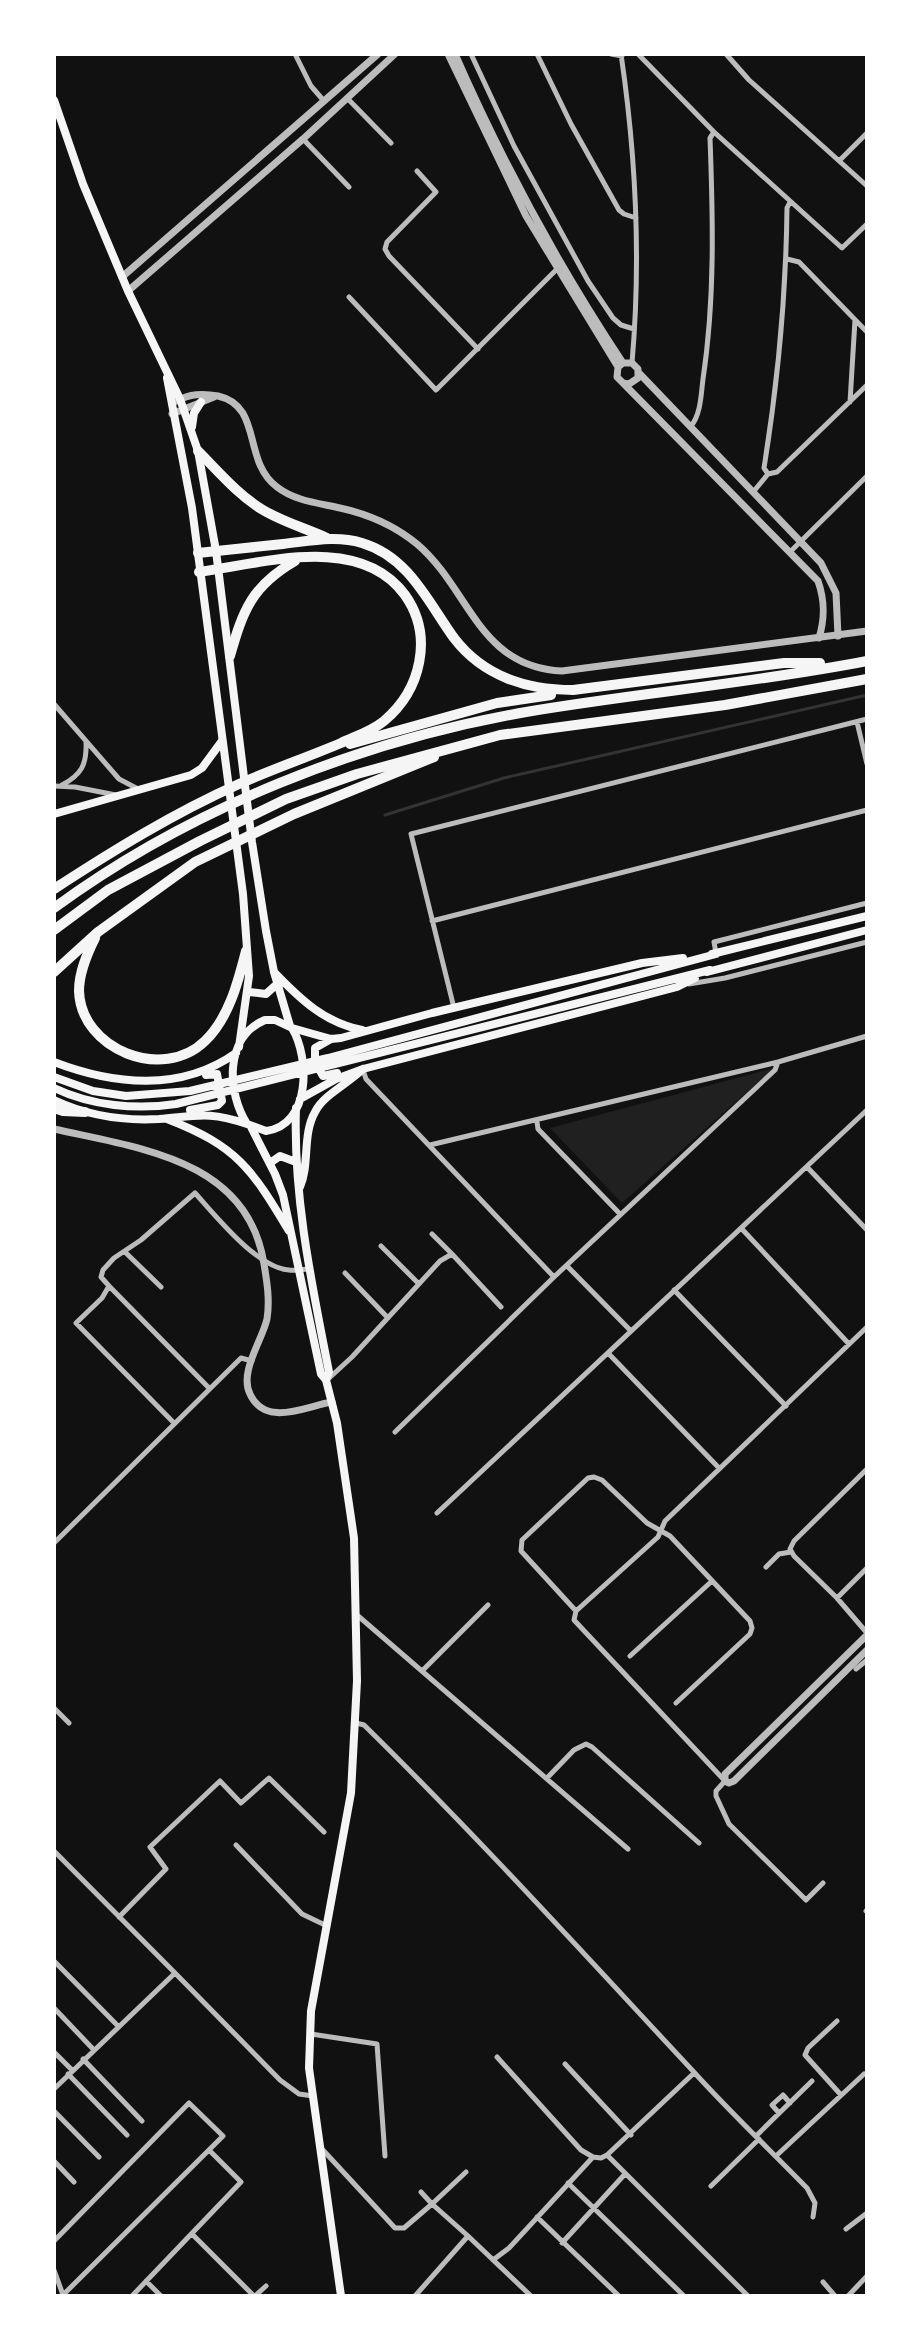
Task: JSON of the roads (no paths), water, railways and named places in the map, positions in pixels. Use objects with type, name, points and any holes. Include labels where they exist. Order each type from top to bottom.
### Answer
[{"type":"highway","points":[[198,451],[237,490],[262,509],[287,523],[327,538],[365,544],[404,567],[454,638],[478,662],[528,687],[573,690]]},
{"type":"highway","points":[[198,553],[327,538]]},
{"type":"highway","points":[[230,656],[249,600],[266,580],[300,558]]},
{"type":"highway","points":[[54,889],[127,842],[180,813],[372,729],[396,709],[412,687],[417,676],[421,647],[417,618],[405,595],[373,567],[347,558],[300,558],[199,572]]},
{"type":"highway","points":[[324,750],[497,703],[573,690],[784,663],[861,662]]},
{"type":"highway","points":[[54,908],[101,876],[192,823],[277,783],[416,738],[524,713],[861,662]]},
{"type":"highway","points":[[54,930],[108,890],[200,841],[286,799],[357,774],[457,745],[529,730],[725,705],[867,679]]},
{"type":"highway","points":[[54,972],[98,932],[195,862],[294,814],[412,768],[457,745]]},
{"type":"highway","points":[[98,932],[80,978],[79,992],[85,1016],[96,1032],[113,1046],[127,1054],[152,1060],[189,1052],[213,1033],[230,1001],[246,951]]},
{"type":"highway","points":[[54,1108],[85,1112]]},
{"type":"main road","points":[[54,100],[83,184],[128,291],[166,369],[174,406],[192,508],[243,894],[249,992],[232,1068],[237,1102],[270,1163],[283,1195],[304,1269],[329,1372],[326,1380],[354,1538],[356,1723],[351,1793],[311,2011],[309,2068],[341,2296]]},
{"type":"main road","points":[[193,434],[194,413],[201,402]]},
{"type":"main road","points":[[174,406],[184,409],[198,451],[216,551],[252,842],[274,972],[303,1062],[296,1162],[304,1269]]},
{"type":"main road","points":[[54,814],[191,775],[202,768],[222,741]]},
{"type":"main road","points":[[54,1077],[93,1091],[126,1096],[190,1091],[328,1058],[867,916]]},
{"type":"main road","points":[[54,1088],[82,1099],[108,1104],[176,1104],[867,930]]},
{"type":"main road","points":[[54,1062],[103,1078],[133,1081],[189,1076],[213,1068],[238,1050],[249,1032],[262,1021],[275,1020],[331,1039],[349,1037],[364,1030],[642,963],[716,954]]},
{"type":"main road","points":[[54,1100],[85,1112],[113,1118],[215,1114],[266,1131],[280,1127],[298,1103],[336,1079],[361,1069],[677,987],[710,970]]},
{"type":"main road","points":[[274,972],[312,1008],[336,1022],[364,1030]]},
{"type":"main road","points":[[249,992],[266,994],[277,984]]},
{"type":"main road","points":[[331,1039],[316,1046],[315,1062],[322,1075],[329,1076],[351,1068],[361,1069]]},
{"type":"main road","points":[[299,1188],[304,1178],[309,1128],[314,1112],[324,1100],[350,1083],[361,1069]]},
{"type":"main road","points":[[160,1080],[165,1084],[217,1074],[222,1101],[218,1105],[189,1110],[179,1117]]},
{"type":"main road","points":[[165,1118],[201,1132],[229,1150],[261,1185],[293,1239]]},
{"type":"main road","points":[[270,1163],[280,1156],[296,1162]]},
{"type":"street","points":[[295,54],[311,86],[325,102]]},
{"type":"street","points":[[122,277],[233,178],[325,102],[368,57],[378,54]]},
{"type":"street","points":[[448,54],[513,191],[558,268],[624,364],[638,372],[821,563],[836,593],[838,636]]},
{"type":"street","points":[[455,54],[513,175],[555,252],[624,364]]},
{"type":"street","points":[[471,54],[514,146],[588,281],[613,318],[621,325],[634,329]]},
{"type":"street","points":[[537,54],[571,124],[619,210],[636,218]]},
{"type":"street","points":[[611,54],[622,55],[636,218],[634,329],[617,377],[818,581],[824,597],[824,621],[819,638]]},
{"type":"street","points":[[638,54],[714,132],[842,248],[866,227]]},
{"type":"street","points":[[726,54],[749,80],[867,186]]},
{"type":"street","points":[[128,291],[303,139],[390,56]]},
{"type":"street","points":[[347,98],[391,143]]},
{"type":"street","points":[[691,426],[699,407],[710,321],[713,221],[710,138],[714,132]]},
{"type":"street","points":[[840,160],[867,133]]},
{"type":"street","points":[[285,134],[295,146]]},
{"type":"street","points":[[303,139],[349,187]]},
{"type":"street","points":[[417,171],[436,192],[387,242],[385,249],[478,349]]},
{"type":"street","points":[[233,178],[244,189]]},
{"type":"street","points":[[768,474],[764,468],[775,400],[787,259],[787,208],[790,202]]},
{"type":"street","points":[[787,259],[799,262],[867,332]]},
{"type":"street","points":[[349,297],[436,390],[558,268]]},
{"type":"street","points":[[850,402],[855,319]]},
{"type":"street","points":[[623,383],[634,382],[638,372]]},
{"type":"street","points":[[754,491],[768,474],[777,472],[867,385]]},
{"type":"street","points":[[174,406],[200,394],[235,402],[248,420],[254,453],[270,482],[302,500],[366,516],[398,530],[428,554],[488,636],[509,654],[535,667],[562,671],[867,631]]},
{"type":"street","points":[[184,409],[216,396]]},
{"type":"street","points":[[790,552],[867,476]]},
{"type":"street","points":[[54,704],[119,779],[140,790]]},
{"type":"street","points":[[454,1008],[411,834],[867,719]]},
{"type":"street","points":[[856,722],[867,764]]},
{"type":"street","points":[[57,786],[82,770],[86,759],[86,742]]},
{"type":"street","points":[[57,786],[118,796]]},
{"type":"street","points":[[432,921],[867,810]]},
{"type":"street","points":[[716,954],[714,942],[867,903]]},
{"type":"street","points":[[677,987],[867,942]]},
{"type":"street","points":[[430,1145],[537,1122],[778,1062],[867,1036]]},
{"type":"street","points":[[395,1432],[620,1214],[775,1070],[778,1062]]},
{"type":"street","points":[[361,1069],[366,1079],[554,1277]]},
{"type":"street","points":[[437,1513],[867,1110]]},
{"type":"street","points":[[537,1122],[538,1129],[620,1214]]},
{"type":"street","points":[[54,1129],[157,1153],[198,1170],[221,1186],[240,1206],[255,1231],[263,1259],[268,1310],[246,1380],[255,1403],[268,1411],[283,1413],[332,1402]]},
{"type":"street","points":[[807,1167],[867,1230]]},
{"type":"street","points":[[209,1388],[109,1286],[101,1277],[103,1270],[195,1193],[243,1246],[287,1271],[304,1269]]},
{"type":"street","points":[[741,1228],[849,1344]]},
{"type":"street","points":[[432,1234],[501,1307]]},
{"type":"street","points":[[381,1246],[419,1284]]},
{"type":"street","points":[[125,1252],[161,1287]]},
{"type":"street","points":[[326,1380],[440,1261],[452,1254]]},
{"type":"street","points":[[568,1267],[630,1330]]},
{"type":"street","points":[[345,1273],[388,1318]]},
{"type":"street","points":[[109,1286],[102,1298],[76,1323],[174,1423]]},
{"type":"street","points":[[674,1290],[786,1406]]},
{"type":"street","points":[[576,1611],[658,1537],[665,1521],[867,1327]]},
{"type":"street","points":[[608,1353],[719,1468]]},
{"type":"street","points":[[54,1543],[241,1358],[252,1361]]},
{"type":"street","points":[[792,1554],[794,1541],[867,1469]]},
{"type":"street","points":[[676,1703],[750,1634],[750,1621],[670,1536],[647,1523],[602,1480],[588,1478],[522,1540],[521,1551],[576,1611],[576,1623],[725,1781],[734,1781],[867,1649],[860,1642]]},
{"type":"street","points":[[766,1567],[779,1554],[792,1554],[837,1598],[867,1634],[725,1774],[725,1781],[716,1796],[729,1824],[806,1900],[823,1883]]},
{"type":"street","points":[[837,1598],[867,1568]]},
{"type":"street","points":[[630,1656],[712,1581]]},
{"type":"street","points":[[422,1671],[488,1605]]},
{"type":"street","points":[[354,1612],[628,1849]]},
{"type":"street","points":[[856,1669],[867,1660]]},
{"type":"street","points":[[54,1708],[69,1723]]},
{"type":"street","points":[[356,1723],[364,1725],[405,1765],[694,2073],[807,2188],[815,2203],[813,2217]]},
{"type":"street","points":[[547,1778],[580,1746],[592,1747],[699,1843]]},
{"type":"street","points":[[119,1917],[166,1869],[150,1847],[220,1781],[241,1803],[269,1778],[324,1832]]},
{"type":"street","points":[[236,1845],[302,1914],[325,1925]]},
{"type":"street","points":[[54,1851],[280,2080],[299,2094],[313,2096]]},
{"type":"street","points":[[54,1961],[118,2026]]},
{"type":"street","points":[[54,2089],[175,1973]]},
{"type":"street","points":[[54,2008],[93,2049]]},
{"type":"street","points":[[837,2021],[805,2053],[841,2095]]},
{"type":"street","points":[[311,2034],[377,2044],[385,2156]]},
{"type":"street","points":[[54,2052],[127,2135]]},
{"type":"street","points":[[497,2057],[581,2150],[601,2158],[631,2135],[694,2073]]},
{"type":"street","points":[[83,2059],[142,2121]]},
{"type":"street","points":[[565,2064],[631,2135]]},
{"type":"street","points":[[776,2156],[864,2074]]},
{"type":"street","points":[[711,2186],[812,2081]]},
{"type":"street","points":[[779,2113],[772,2105],[783,2095],[790,2103]]},
{"type":"street","points":[[54,2241],[189,2103],[223,2136],[63,2295],[54,2270]]},
{"type":"street","points":[[54,2111],[99,2157]]},
{"type":"street","points":[[320,2147],[395,2228],[400,2229],[409,2225],[466,2172]]},
{"type":"street","points":[[132,2296],[241,2182],[209,2150]]},
{"type":"street","points":[[607,2155],[748,2296]]},
{"type":"street","points":[[493,2260],[509,2248],[593,2157]]},
{"type":"street","points":[[54,2161],[74,2182]]},
{"type":"street","points":[[562,2243],[625,2174]]},
{"type":"street","points":[[568,2183],[684,2296]]},
{"type":"street","points":[[421,2192],[531,2296]]},
{"type":"street","points":[[846,2229],[867,2213]]},
{"type":"street","points":[[537,2217],[619,2296]]},
{"type":"street","points":[[192,2234],[254,2296],[266,2286]]},
{"type":"street","points":[[415,2296],[468,2236]]},
{"type":"street","points":[[848,2296],[867,2276]]},
{"type":"street","points":[[146,2281],[161,2296]]},
{"type":"street","points":[[823,2282],[835,2296]]},
{"type":"waterway","points":[[385,815],[504,778],[867,695]]}]
